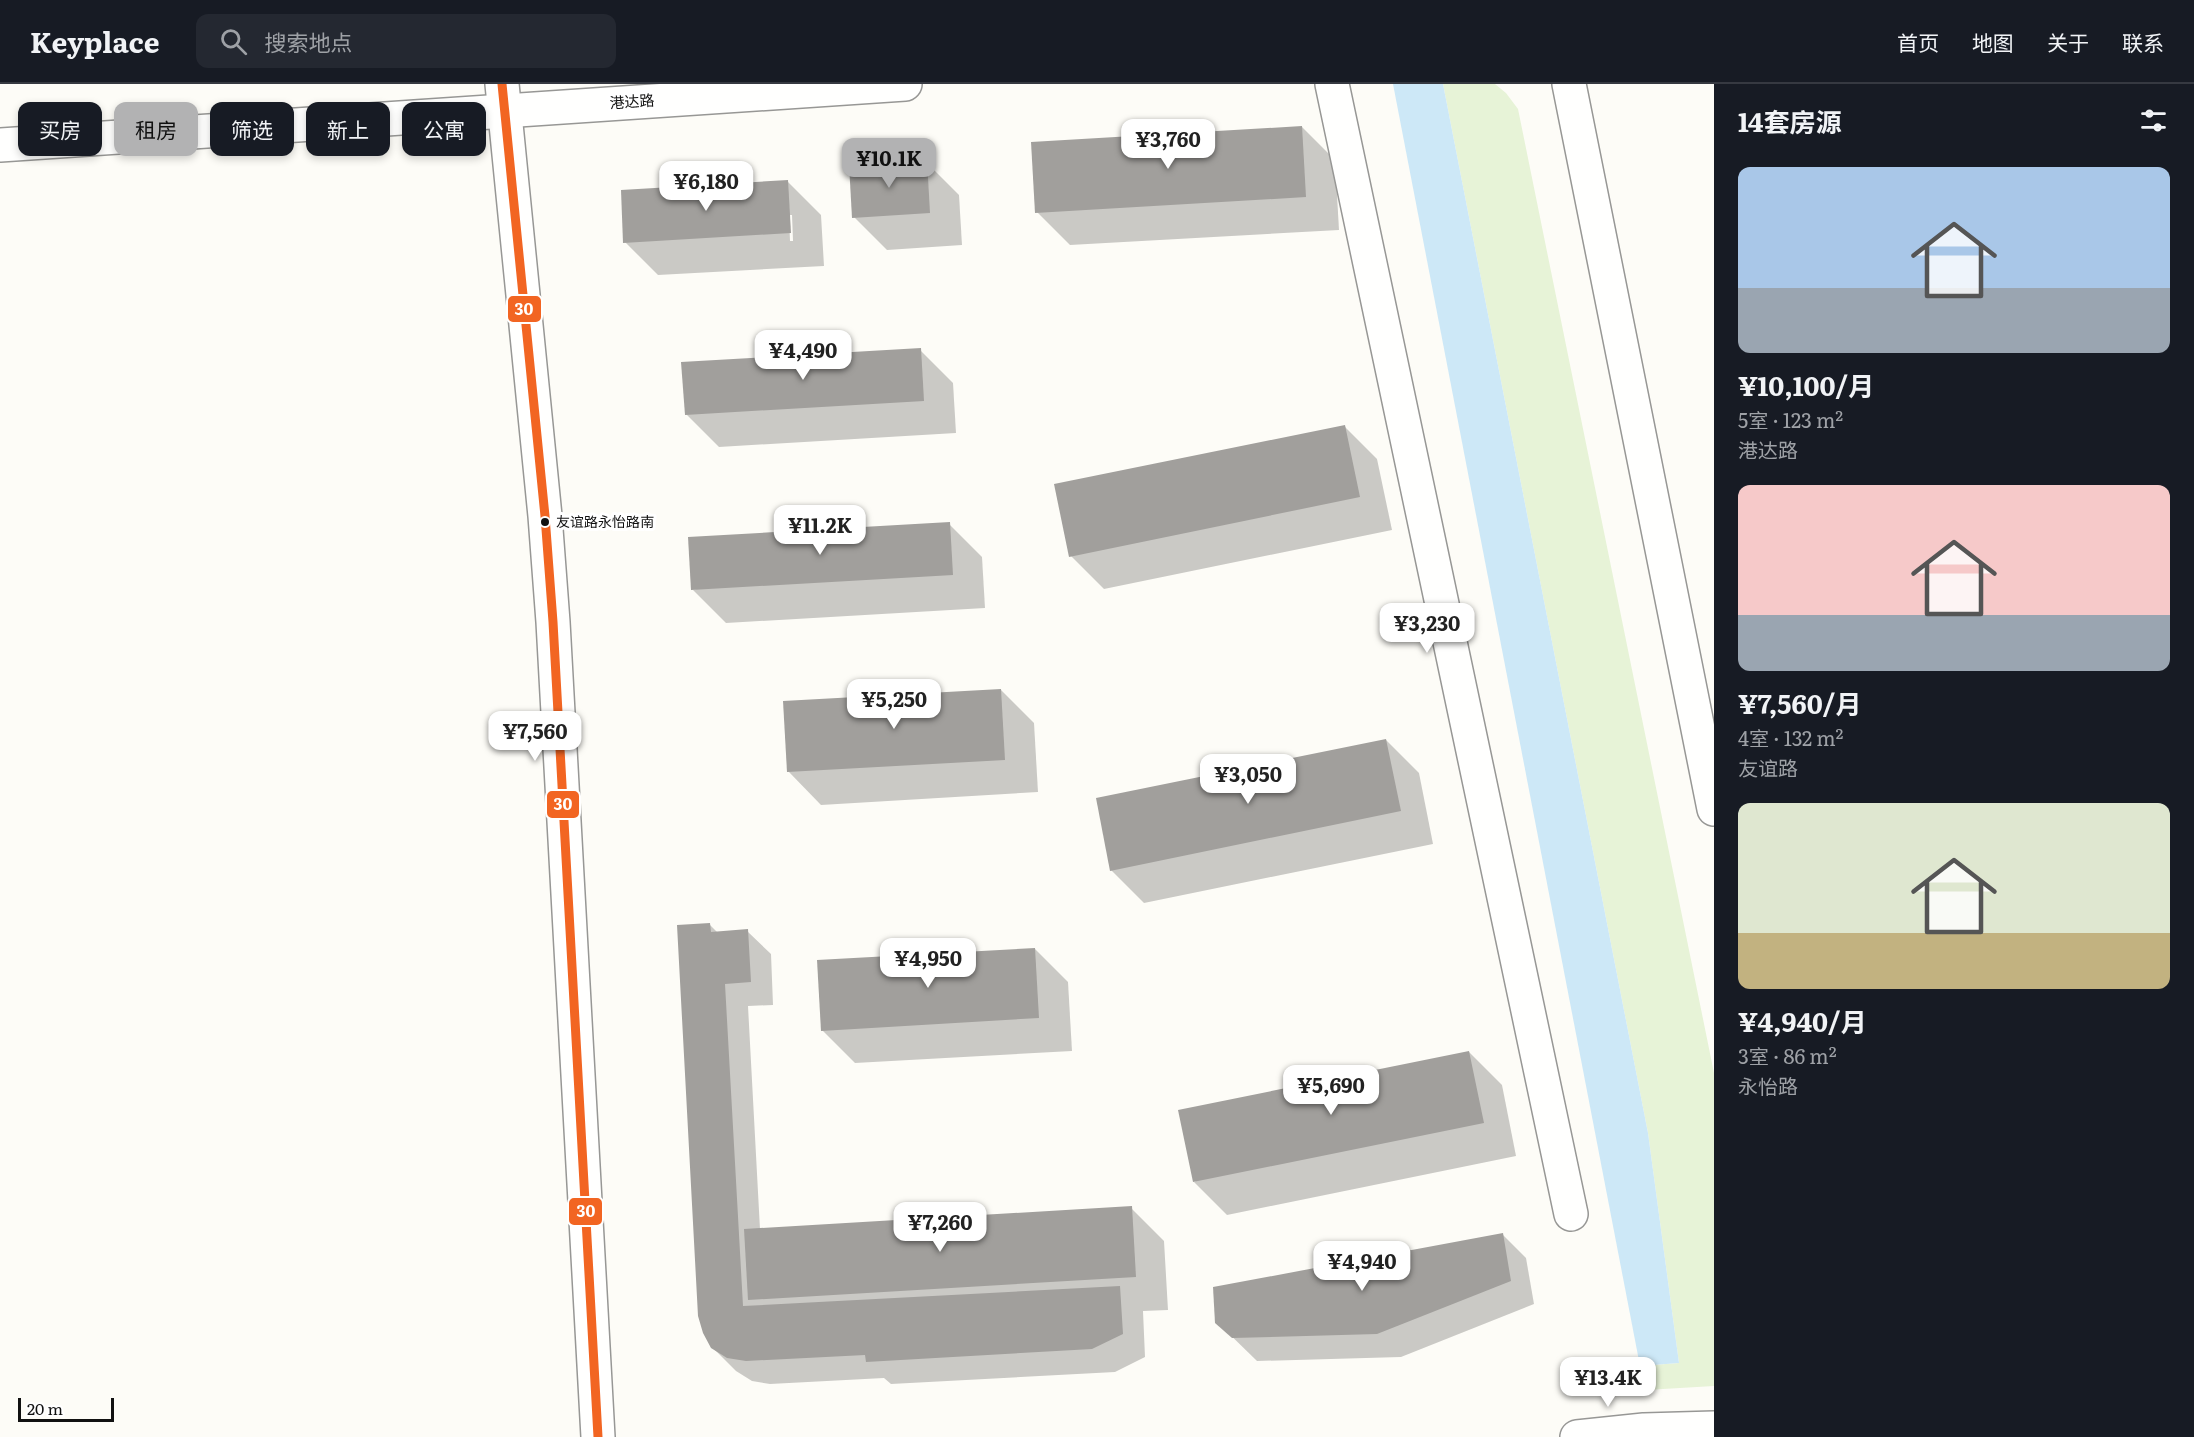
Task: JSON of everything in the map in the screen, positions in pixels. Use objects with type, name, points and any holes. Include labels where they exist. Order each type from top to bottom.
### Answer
[{"type":"street","name":"港达路","points":[[0,145],[503,97],[905,84]]},
{"type":"street","points":[[1332,84],[1572,1214]]},
{"type":"street","points":[[1569,84],[1714,809]]},
{"type":"street","points":[[503,97],[544,504],[553,622],[598,1437]]},
{"type":"street","points":[[1577,1437],[1644,1430],[1714,1428]]},
{"type":"green space","points":[[1443,84],[1495,84],[1506,93],[1518,109],[1714,1073],[1714,1386],[1646,1390],[1640,1366],[1679,1363],[1648,1133]]},
{"type":"water","points":[[1393,84],[1443,84],[1648,1133],[1679,1363],[1640,1366]]},
{"type":"building","points":[[1302,126],[1306,197],[1035,213],[1031,142]]},
{"type":"building","points":[[927,160],[930,213],[852,218],[849,164]]},
{"type":"building","points":[[788,180],[791,233],[623,243],[621,190]]},
{"type":"building","points":[[921,348],[924,401],[685,415],[681,362]]},
{"type":"building","points":[[1345,425],[1360,497],[1069,557],[1054,484]]},
{"type":"building","points":[[950,522],[953,575],[691,590],[688,537]]},
{"type":"building","points":[[1001,689],[1005,760],[787,772],[783,701]]},
{"type":"building","points":[[1386,739],[1401,811],[1110,871],[1096,798]]},
{"type":"building","points":[[710,923],[711,932],[748,929],[751,982],[725,984],[743,1306],[1120,1286],[1123,1334],[1092,1349],[866,1362],[865,1355],[746,1361],[727,1358],[711,1348],[698,1316],[677,925]]},
{"type":"building","points":[[1035,948],[1039,1018],[821,1031],[817,960]]},
{"type":"building","points":[[1469,1051],[1484,1123],[1193,1182],[1178,1110]]},
{"type":"building","points":[[1132,1206],[1136,1277],[748,1300],[744,1229]]},
{"type":"building","points":[[1503,1233],[1511,1281],[1377,1334],[1232,1338],[1215,1323],[1213,1287]]},
{"type":"transit line","name":"30","points":[[502,84],[545,516],[553,622],[598,1437]]},
{"type":"place","name":"友谊路永怡路南","points":[[545,522]]}]
